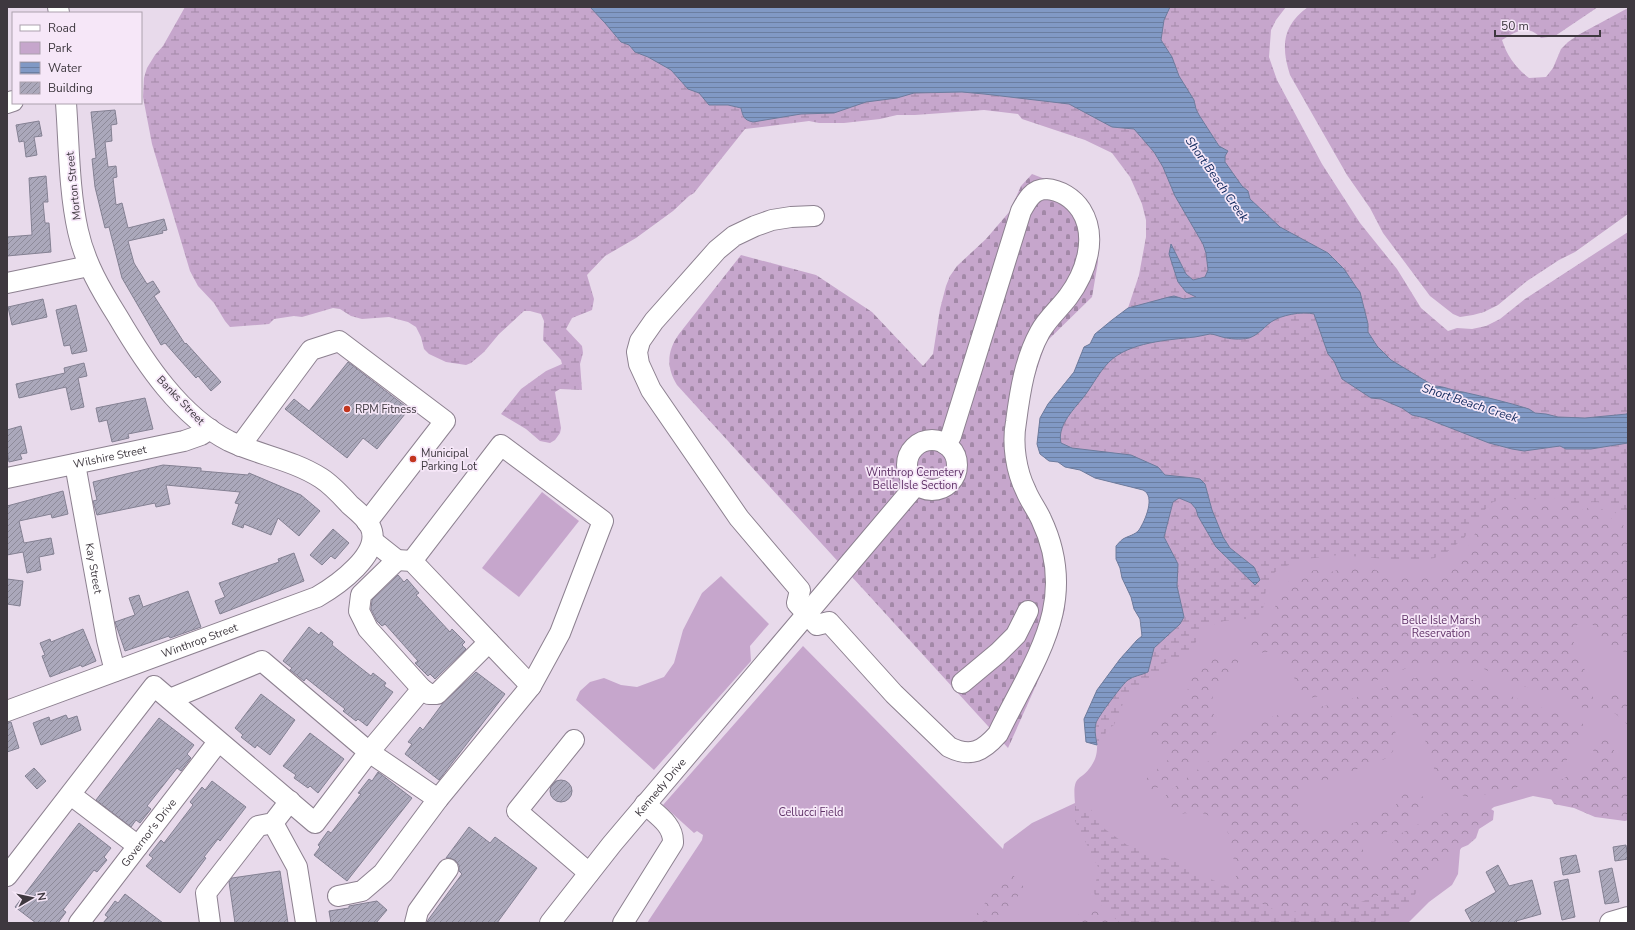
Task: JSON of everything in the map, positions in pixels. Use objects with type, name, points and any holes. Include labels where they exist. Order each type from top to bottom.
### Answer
[{"type":"main road","points":[[1611,923],[1628,918]]},
{"type":"street","name":"Morton Street","points":[[66,104],[76,222],[89,266]]},
{"type":"street","points":[[814,216],[772,220],[744,231],[724,243],[647,330],[640,341],[638,352],[639,364],[651,390],[739,518],[800,590],[797,603],[817,625],[829,622],[894,694],[948,747],[959,752],[968,753],[988,746],[998,734],[1042,645],[1052,620],[1055,604],[1055,566],[1049,539],[1025,490],[1020,475],[1014,438],[1025,369],[1040,332],[1067,298],[1082,274],[1089,248],[1087,223],[1082,213],[1070,198],[1060,192],[1047,189],[1038,190],[1028,198],[1021,210],[951,436],[945,444]]},
{"type":"street","points":[[7,282],[89,266]]},
{"type":"street","name":"Banks Street","points":[[89,266],[100,289],[144,359],[170,392],[210,429],[240,446],[295,466],[319,477],[334,489],[367,522],[372,530],[373,541]]},
{"type":"street","points":[[240,446],[311,350],[339,341],[445,421],[367,522]]},
{"type":"street","name":"Wilshire Street","points":[[7,478],[184,441],[201,435],[210,429]]},
{"type":"street","points":[[923,441],[939,441],[945,444],[952,450],[957,464],[956,472],[952,480],[946,485],[935,490],[923,489],[916,485],[908,473],[906,465],[911,450],[923,441]]},
{"type":"street","points":[[338,896],[362,891],[383,873],[438,799],[531,686],[560,633],[603,522],[500,445],[405,560],[361,595],[359,610],[368,629],[422,689],[429,694],[437,694],[489,642]]},
{"type":"street","name":"Kay Street","points":[[75,464],[107,640],[115,671]]},
{"type":"street","name":"Kennedy Drive","points":[[550,923],[589,872],[645,804],[916,485]]},
{"type":"street","points":[[373,541],[405,560],[489,642],[531,686]]},
{"type":"street","name":"Winthrop Street","points":[[7,711],[317,597],[333,587],[351,572],[367,553],[373,541]]},
{"type":"street","points":[[962,683],[998,653],[1016,635],[1028,611]]},
{"type":"street","points":[[1016,635],[1042,645]]},
{"type":"street","points":[[170,699],[262,661],[369,752],[438,799]]},
{"type":"street","points":[[7,876],[154,686],[315,823],[369,752],[422,689]]},
{"type":"street","points":[[574,740],[516,812],[589,872]]},
{"type":"street","name":"Governor's Drive","points":[[79,923],[218,742]]},
{"type":"street","points":[[71,795],[138,846]]},
{"type":"street","points":[[210,923],[206,893],[258,826],[273,823],[290,801]]},
{"type":"street","points":[[623,923],[673,843],[670,828],[645,804]]},
{"type":"street","points":[[273,823],[297,867],[306,923]]},
{"type":"street","points":[[415,923],[418,910],[448,869]]},
{"type":"green space","points":[[185,7],[1286,7],[1276,20],[1271,30],[1269,57],[1277,80],[1322,164],[1360,223],[1397,269],[1421,308],[1448,331],[1457,328],[1472,329],[1486,326],[1500,319],[1525,299],[1628,232],[1628,512],[1618,515],[1605,504],[1599,502],[1588,503],[1580,506],[1556,498],[1522,500],[1506,498],[1493,502],[1487,507],[1464,538],[1446,553],[1434,558],[1425,560],[1398,560],[1339,555],[1306,559],[1281,568],[1275,572],[1269,581],[1270,586],[1266,588],[1264,605],[1260,618],[1256,620],[1245,619],[1224,621],[1199,632],[1194,646],[1186,654],[1161,665],[1159,672],[1151,677],[1140,690],[1125,699],[1114,725],[1106,730],[1105,737],[1097,745],[1086,742],[1084,719],[1097,690],[1120,659],[1142,636],[1140,619],[1134,609],[1131,597],[1122,578],[1116,559],[1116,546],[1123,539],[1139,530],[1148,509],[1149,498],[1147,493],[1143,490],[1095,478],[1080,470],[1065,467],[1058,462],[1049,461],[1040,454],[1037,444],[1040,418],[1048,404],[1074,372],[1084,347],[1090,344],[1095,334],[1128,308],[1139,275],[1146,237],[1146,220],[1142,204],[1130,177],[1112,153],[1085,140],[1022,119],[1018,114],[984,110],[897,115],[880,119],[844,123],[819,123],[809,121],[745,129],[694,193],[673,211],[636,238],[605,256],[587,275],[594,299],[592,310],[572,318],[566,329],[582,346],[583,353],[580,364],[582,390],[560,389],[555,392],[561,428],[560,433],[555,440],[550,443],[540,441],[526,429],[501,414],[521,389],[546,371],[562,364],[561,360],[543,340],[544,321],[541,314],[524,311],[499,334],[484,352],[471,363],[466,365],[446,362],[429,354],[424,349],[421,337],[416,327],[408,322],[389,317],[362,319],[351,316],[340,309],[333,308],[302,317],[294,316],[274,319],[269,324],[230,327],[214,303],[198,286],[190,271],[152,144],[143,97],[144,78],[147,68],[163,46]]},
{"type":"green space","points":[[1308,7],[1598,7],[1555,36],[1541,38],[1536,33],[1531,31],[1521,30],[1502,40],[1512,61],[1529,78],[1546,77],[1553,68],[1561,49],[1568,42],[1628,8],[1628,214],[1575,252],[1559,260],[1527,281],[1498,305],[1484,312],[1473,315],[1460,317],[1453,314],[1430,296],[1383,233],[1370,208],[1347,175],[1290,75],[1285,55],[1286,37],[1293,22],[1299,14]]},
{"type":"green space","name":"Winthrop Cemetery Belle Isle Section","points":[[1032,174],[1071,189],[1097,236],[1098,262],[1092,297],[1046,342],[1032,384],[1026,415],[1024,442],[1028,469],[1033,487],[1045,505],[1055,526],[1066,578],[1065,609],[1058,634],[1008,748],[677,385],[671,372],[669,359],[672,347],[679,334],[741,255],[816,275],[872,312],[923,366],[933,354],[940,309],[950,276],[957,266],[986,239],[1010,211],[1021,186]]},
{"type":"green space","name":"Belle Isle Marsh Reservation","points":[[1628,443],[1628,814],[1533,796],[1494,807],[1486,813],[1472,830],[1460,850],[1458,874],[1452,885],[1429,902],[1408,923],[647,923],[702,840],[703,835],[697,831],[694,833],[663,805],[803,646],[1003,849],[1004,844],[1032,823],[1075,803],[1074,793],[1076,782],[1085,774],[1095,759],[1097,743],[1096,722],[1254,567]]},
{"type":"green space","points":[[542,492],[579,521],[519,597],[482,568]]},
{"type":"green space","points":[[1506,503],[1556,503],[1579,511],[1588,508],[1602,509],[1613,520],[1628,528],[1628,656],[1623,651],[1612,646],[1606,641],[1592,624],[1576,625],[1570,634],[1590,684],[1594,702],[1588,708],[1576,707],[1564,703],[1557,695],[1515,684],[1482,668],[1466,664],[1446,663],[1407,668],[1359,687],[1306,699],[1300,695],[1289,662],[1277,651],[1250,653],[1247,648],[1247,641],[1268,623],[1284,586],[1296,575],[1315,570],[1331,572],[1351,566],[1371,568],[1392,577],[1431,575],[1447,571],[1460,563],[1482,520],[1494,505]]},
{"type":"green space","points":[[721,576],[769,624],[750,646],[751,661],[654,770],[576,700],[580,691],[590,682],[604,678],[621,685],[637,687],[664,677],[674,663],[683,630],[702,593]]},
{"type":"green space","points":[[1215,656],[1237,658],[1239,661],[1220,679],[1213,693],[1212,701],[1216,731],[1215,747],[1159,786],[1151,794],[1147,793],[1145,783],[1148,777],[1155,774],[1159,766],[1171,758],[1171,752],[1149,733],[1150,729],[1157,722],[1181,707],[1196,672]]},
{"type":"green space","points":[[1436,675],[1464,678],[1484,683],[1520,700],[1582,722],[1585,730],[1566,753],[1567,760],[1564,767],[1552,771],[1527,784],[1502,792],[1469,797],[1457,794],[1441,784],[1426,751],[1425,732],[1419,719],[1401,708],[1393,710],[1391,719],[1398,740],[1390,757],[1307,786],[1299,797],[1297,813],[1308,827],[1320,831],[1338,828],[1392,810],[1407,790],[1417,791],[1424,798],[1424,811],[1363,845],[1363,861],[1378,867],[1391,858],[1391,844],[1402,833],[1416,825],[1433,821],[1446,812],[1475,813],[1481,812],[1488,807],[1494,811],[1493,820],[1479,829],[1476,838],[1468,845],[1442,856],[1431,875],[1420,885],[1392,891],[1338,910],[1296,912],[1273,909],[1251,899],[1242,893],[1236,877],[1232,847],[1227,830],[1214,818],[1200,812],[1177,814],[1167,803],[1166,794],[1254,726],[1274,716],[1304,709],[1337,704],[1409,679]]},
{"type":"green space","points":[[1606,691],[1613,691],[1618,697],[1628,699],[1628,725],[1616,714],[1600,708],[1599,701],[1604,697]]},
{"type":"green space","points":[[1602,733],[1615,737],[1614,755],[1616,765],[1628,779],[1628,820],[1625,821],[1595,817],[1574,808],[1554,804],[1549,795],[1553,784],[1568,776],[1579,777],[1589,771],[1596,738]]},
{"type":"green space","points":[[1075,803],[1090,808],[1102,827],[1127,845],[1180,863],[1203,876],[1230,887],[1273,909],[1296,912],[1338,910],[1392,891],[1420,885],[1411,902],[1399,911],[1372,923],[1120,923],[1095,895],[1094,889],[1098,867],[1075,821]]},
{"type":"green space","points":[[1009,871],[1024,887],[1000,923],[970,923]]},
{"type":"green space","points":[[1091,905],[1103,906],[1120,923],[1074,923],[1082,909]]},
{"type":"water","name":"Short Beach Creek","points":[[590,7],[1170,7],[1164,20],[1161,40],[1172,57],[1179,76],[1194,100],[1199,115],[1219,146],[1228,151],[1225,156],[1225,162],[1242,186],[1248,191],[1250,199],[1280,227],[1328,253],[1344,269],[1360,292],[1368,324],[1368,332],[1377,346],[1391,360],[1434,386],[1504,402],[1529,409],[1535,413],[1558,417],[1585,418],[1627,414],[1628,411],[1628,443],[1591,449],[1566,449],[1560,446],[1524,451],[1489,443],[1425,418],[1412,415],[1402,408],[1381,399],[1371,398],[1342,379],[1334,361],[1328,354],[1314,314],[1309,313],[1298,313],[1280,317],[1249,338],[1232,339],[1210,334],[1149,343],[1117,355],[1105,366],[1066,420],[1061,431],[1061,443],[1072,448],[1131,455],[1158,467],[1165,475],[1200,479],[1205,484],[1212,510],[1223,537],[1230,548],[1254,567],[1260,580],[1255,585],[1216,547],[1198,516],[1196,509],[1191,503],[1179,498],[1173,502],[1164,537],[1178,564],[1177,586],[1184,617],[1180,624],[1154,648],[1148,672],[1132,677],[1128,680],[1116,693],[1101,714],[1095,726],[1097,745],[1086,742],[1084,719],[1097,690],[1120,659],[1142,636],[1140,619],[1134,609],[1131,597],[1122,578],[1116,559],[1116,546],[1123,539],[1139,530],[1148,509],[1149,498],[1147,493],[1143,490],[1095,478],[1080,470],[1065,467],[1058,462],[1049,461],[1040,454],[1037,444],[1040,418],[1048,404],[1074,372],[1084,347],[1090,344],[1095,334],[1128,308],[1174,296],[1184,299],[1196,297],[1186,292],[1178,282],[1169,254],[1171,244],[1186,274],[1193,280],[1205,277],[1208,270],[1206,253],[1203,244],[1175,196],[1163,167],[1154,152],[1134,129],[1112,127],[1069,104],[962,92],[914,93],[897,98],[866,102],[834,113],[801,114],[753,122],[744,118],[741,108],[728,105],[709,105],[699,93],[688,89],[671,70],[648,57],[635,52],[629,45],[621,42]]},
{"type":"building","points":[[115,110],[117,124],[111,125],[112,141],[105,142],[108,167],[116,166],[117,177],[113,178],[116,205],[122,203],[128,228],[164,219],[167,230],[162,231],[163,233],[128,241],[134,263],[147,284],[153,281],[160,292],[154,296],[185,344],[186,343],[221,382],[211,391],[198,376],[196,378],[165,343],[161,345],[122,278],[109,227],[105,228],[95,187],[92,159],[96,158],[91,112]]},
{"type":"building","points":[[39,121],[42,136],[34,137],[37,155],[26,157],[24,141],[19,142],[16,125]]},
{"type":"building","points":[[46,176],[48,202],[43,202],[45,223],[49,223],[51,252],[7,256],[7,237],[32,235],[29,178]]},
{"type":"building","points":[[43,299],[47,317],[12,325],[8,307]]},
{"type":"building","points":[[76,305],[87,351],[72,354],[70,345],[64,346],[56,310]]},
{"type":"building","points":[[348,362],[409,409],[377,449],[363,438],[347,458],[285,409],[294,399],[309,411]]},
{"type":"building","points":[[84,363],[87,376],[78,378],[84,407],[71,410],[66,387],[19,398],[16,384],[65,373],[64,368]]},
{"type":"building","points":[[145,398],[153,429],[128,434],[129,438],[112,442],[107,420],[99,422],[96,408]]},
{"type":"building","points":[[21,426],[27,453],[20,454],[22,459],[9,462],[7,451],[7,430]]},
{"type":"building","points":[[163,465],[201,468],[201,471],[248,475],[249,473],[301,495],[320,511],[299,536],[278,518],[271,535],[244,524],[243,528],[232,524],[239,504],[235,503],[240,492],[166,485],[170,504],[156,507],[155,503],[97,515],[93,501],[97,500],[93,482]]},
{"type":"building","points":[[63,491],[68,514],[52,518],[51,514],[19,521],[24,543],[51,538],[54,554],[39,557],[41,570],[27,573],[23,552],[7,555],[7,506]]},
{"type":"building","points":[[333,529],[349,543],[335,559],[331,556],[322,565],[310,555]]},
{"type":"building","points":[[294,553],[304,581],[220,614],[215,601],[225,597],[219,583],[279,562],[278,559]]},
{"type":"building","points":[[398,575],[404,582],[407,579],[419,593],[416,595],[450,632],[452,629],[465,642],[462,645],[466,649],[435,679],[430,674],[428,676],[415,663],[418,661],[385,624],[382,626],[377,621],[371,609],[372,600]]},
{"type":"building","points":[[7,579],[23,581],[20,606],[7,604]]},
{"type":"building","points":[[188,591],[201,627],[125,651],[115,622],[135,615],[129,598],[139,595],[143,607]]},
{"type":"building","points":[[309,627],[319,635],[321,632],[333,642],[332,645],[371,676],[373,673],[386,683],[384,686],[393,692],[367,726],[358,719],[356,721],[343,711],[345,709],[306,678],[304,681],[290,670],[292,668],[283,661]]},
{"type":"building","points":[[83,629],[96,661],[50,677],[42,656],[45,655],[40,643],[50,639],[51,642]]},
{"type":"building","points":[[476,672],[505,694],[439,780],[405,754],[412,744],[408,742],[420,727],[423,730],[443,703]]},
{"type":"building","points":[[261,694],[295,720],[270,755],[257,745],[255,748],[241,737],[243,735],[235,728]]},
{"type":"building","points":[[66,715],[68,719],[77,716],[81,730],[41,745],[33,723],[49,717],[50,721]]},
{"type":"building","points":[[159,718],[194,745],[187,754],[191,758],[181,771],[177,768],[147,806],[151,809],[140,823],[136,820],[131,827],[96,800]]},
{"type":"building","points":[[7,722],[11,722],[19,748],[7,752]]},
{"type":"building","points":[[310,733],[344,759],[318,793],[310,786],[308,788],[294,778],[296,775],[283,766]]},
{"type":"building","points":[[34,768],[46,781],[37,789],[25,776]]},
{"type":"building","points":[[378,772],[412,798],[347,881],[314,855],[320,847],[318,845],[328,831],[331,833],[361,794],[358,793],[369,779],[372,781]]},
{"type":"building","points":[[557,780],[565,780],[572,787],[572,795],[565,802],[557,802],[550,795],[550,787]]},
{"type":"building","points":[[212,781],[246,807],[220,841],[218,839],[204,857],[206,858],[180,893],[146,866],[153,858],[149,855],[161,840],[164,843],[193,805],[190,802],[202,787],[205,790]]},
{"type":"building","points":[[79,823],[111,848],[104,857],[107,860],[97,872],[94,870],[63,910],[66,912],[58,923],[36,923],[15,907]]},
{"type":"building","points":[[469,827],[490,843],[495,837],[537,868],[497,923],[427,923],[462,874],[459,871],[459,865],[455,860],[446,858]]},
{"type":"building","points":[[1626,845],[1628,859],[1615,861],[1613,847]]},
{"type":"building","points":[[1576,855],[1580,872],[1563,875],[1560,858]]},
{"type":"building","points":[[1498,865],[1509,886],[1532,880],[1541,914],[1516,921],[1518,923],[1472,923],[1465,910],[1496,892],[1486,872]]},
{"type":"building","points":[[1612,868],[1619,902],[1605,904],[1599,871]]},
{"type":"building","points":[[280,871],[288,923],[235,923],[229,882],[232,878]]},
{"type":"building","points":[[1568,879],[1575,917],[1562,920],[1554,882]]},
{"type":"building","points":[[125,894],[163,923],[103,923],[108,917],[105,915],[115,901],[118,903]]},
{"type":"building","points":[[377,901],[387,910],[376,923],[331,923],[329,911]]},
{"type":"place","name":"RPM Fitness","points":[[347,409]]},
{"type":"place","name":"Municipal Parking Lot","points":[[413,459]]},
{"type":"park label","name":"Cellucci Field","points":[[811,812]]}]
